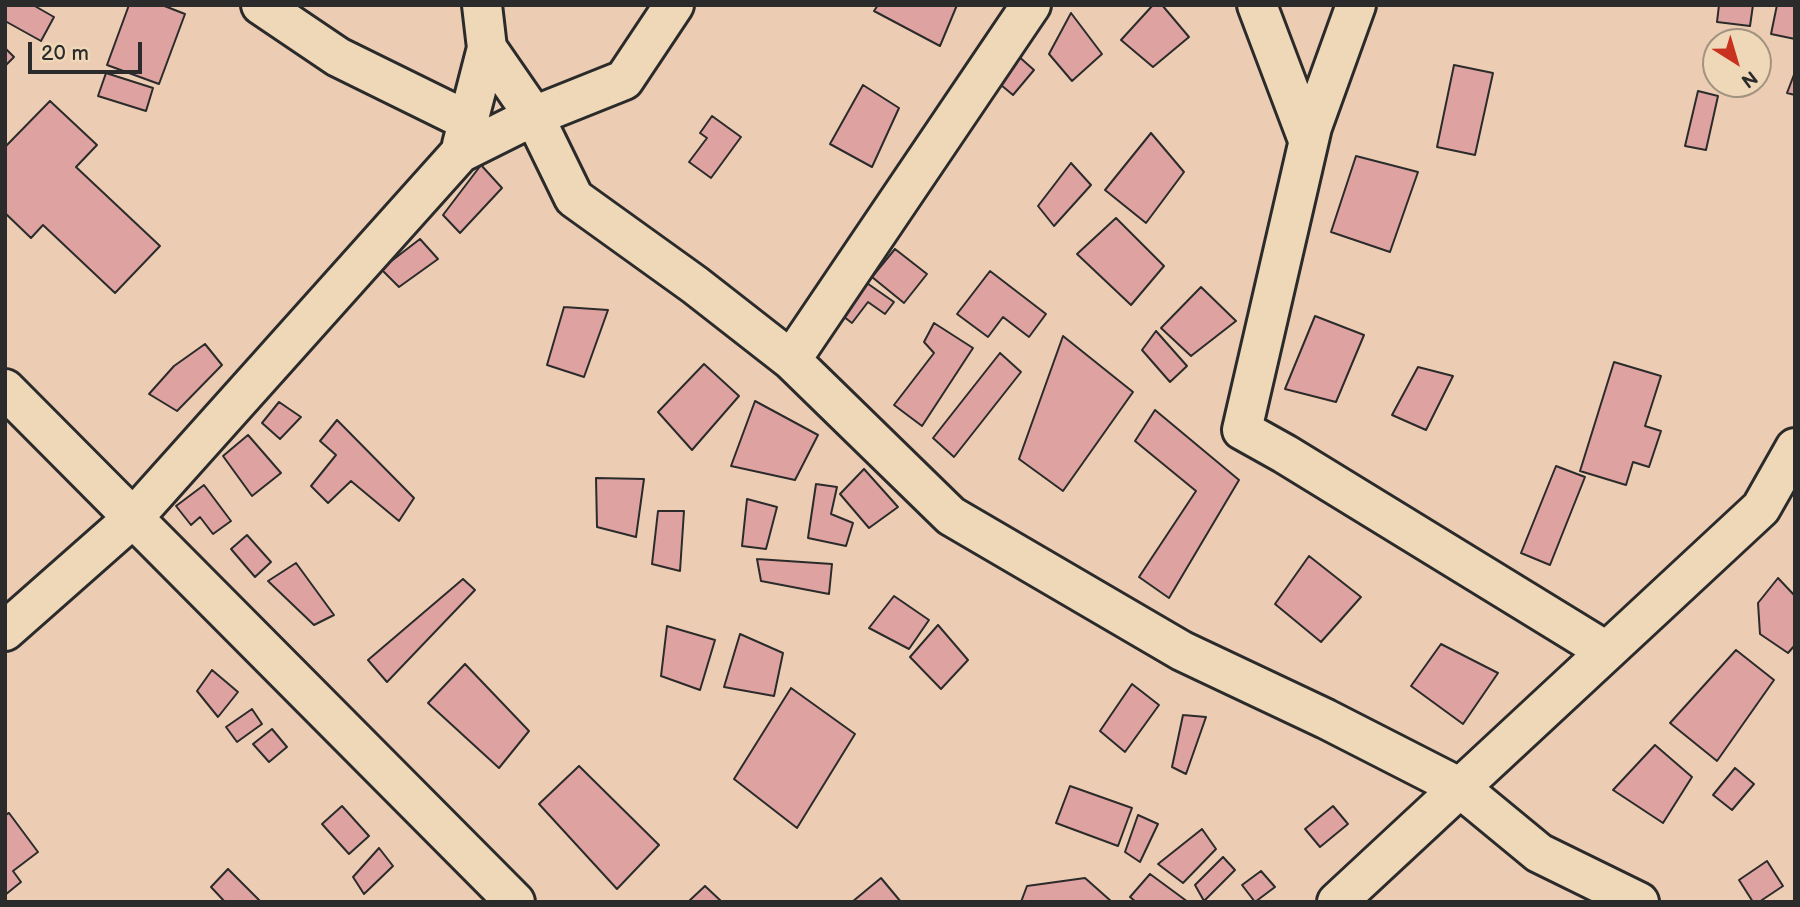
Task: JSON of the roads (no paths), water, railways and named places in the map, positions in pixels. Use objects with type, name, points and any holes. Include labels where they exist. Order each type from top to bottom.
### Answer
[{"type":"street","points":[[261,5],[464,137],[534,116],[624,80],[674,5]]},
{"type":"street","points":[[5,631],[133,518],[464,137],[487,48],[482,5]]},
{"type":"street","points":[[791,359],[1031,5]]},
{"type":"street","points":[[1257,5],[1308,140]]},
{"type":"street","points":[[1356,5],[1308,140],[1242,430],[1606,651]]},
{"type":"street","points":[[487,48],[534,116],[574,198],[695,285],[791,359],[951,516],[1182,651],[1326,719],[1459,787],[1539,853],[1639,902]]},
{"type":"street","points":[[5,389],[515,902]]},
{"type":"street","points":[[1337,902],[1761,508],[1795,448]]}]
